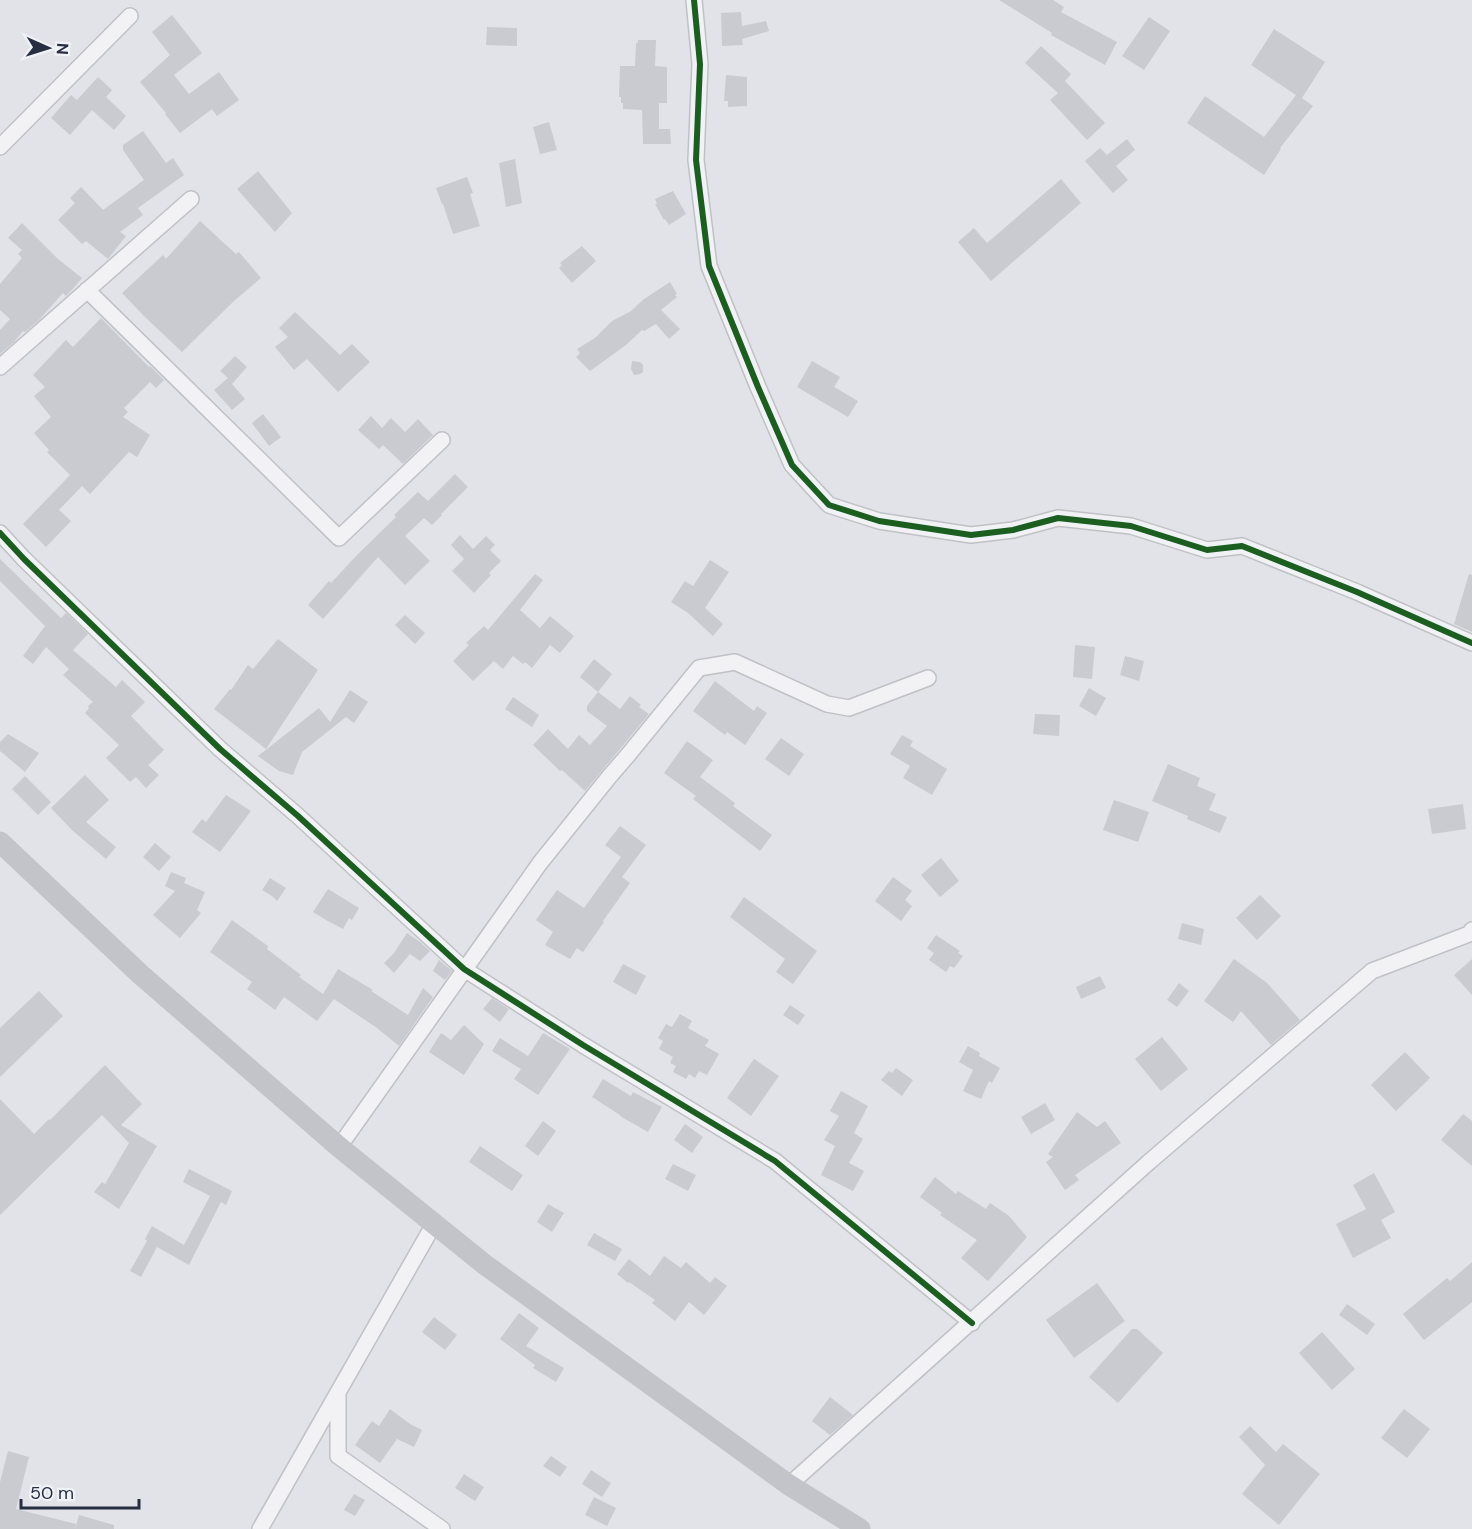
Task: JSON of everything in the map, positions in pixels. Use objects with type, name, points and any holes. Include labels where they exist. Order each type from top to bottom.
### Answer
[{"type":"main road","points":[[0,842],[140,974],[339,1148],[434,1224],[494,1271],[789,1485],[860,1529]]},
{"type":"street","points":[[694,0],[700,64],[696,160],[709,266],[792,465],[829,505],[879,521],[971,535],[1013,530],[1058,518],[1131,526],[1207,550],[1242,546],[1357,592],[1472,643]]},
{"type":"street","points":[[0,147],[130,16]]},
{"type":"street","points":[[0,367],[191,198]]},
{"type":"street","points":[[87,290],[339,538],[442,440]]},
{"type":"street","points":[[0,533],[220,749],[298,816],[465,969],[584,1045],[775,1161],[972,1323]]},
{"type":"street","points":[[339,1148],[547,854],[699,668],[735,662],[827,704],[849,708],[928,678]]},
{"type":"street","points":[[789,1485],[1149,1162],[1372,971],[1469,934],[1472,930]]},
{"type":"street","points":[[260,1529],[434,1224]]},
{"type":"street","points":[[338,1393],[338,1455],[442,1529]]},
{"type":"building","points":[[999,0],[1053,0],[1064,7],[1061,12],[1117,42],[1105,65],[1051,35],[1052,33]]},
{"type":"building","points":[[741,12],[742,26],[766,21],[769,31],[742,39],[743,45],[722,46],[721,13]]},
{"type":"building","points":[[172,15],[202,53],[174,75],[189,94],[219,72],[239,100],[217,116],[212,109],[180,133],[140,82],[170,55],[152,32]]},
{"type":"building","points":[[1149,17],[1170,31],[1144,70],[1122,56]]},
{"type":"building","points":[[487,27],[517,28],[517,46],[486,45]]},
{"type":"building","points":[[1274,29],[1325,62],[1302,98],[1313,106],[1280,148],[1264,175],[1187,123],[1205,96],[1264,137],[1296,95],[1251,65]]},
{"type":"building","points":[[638,40],[656,40],[655,66],[667,67],[667,103],[659,103],[659,129],[670,129],[671,144],[643,144],[642,110],[623,109],[621,97],[619,97],[620,66],[635,66]]},
{"type":"building","points":[[1041,46],[1071,74],[1065,81],[1105,123],[1087,140],[1050,100],[1058,93],[1025,63]]},
{"type":"building","points":[[726,75],[747,77],[747,106],[728,107],[728,101],[724,101]]},
{"type":"building","points":[[98,77],[112,90],[106,97],[126,116],[114,130],[92,110],[70,135],[51,118],[71,95],[77,100]]},
{"type":"building","points":[[549,122],[557,150],[540,154],[533,127]]},
{"type":"building","points":[[143,131],[166,163],[173,158],[184,175],[138,208],[143,215],[120,232],[126,236],[108,259],[86,241],[82,244],[58,220],[75,203],[70,198],[81,187],[103,210],[144,180],[123,150],[123,145]]},
{"type":"building","points":[[1127,139],[1135,150],[1116,166],[1128,180],[1113,193],[1085,161],[1100,148],[1107,155]]},
{"type":"building","points":[[515,159],[522,203],[506,207],[499,163]]},
{"type":"building","points":[[258,171],[292,213],[275,232],[237,189]]},
{"type":"building","points":[[467,177],[480,226],[453,234],[436,188]]},
{"type":"building","points":[[1061,179],[1081,203],[991,281],[958,242],[974,228],[987,243]]},
{"type":"building","points":[[673,191],[686,214],[669,225],[655,204],[657,204],[655,199]]},
{"type":"building","points":[[200,221],[236,254],[239,252],[261,278],[182,352],[122,293],[163,255],[166,259]]},
{"type":"building","points":[[22,223],[58,259],[82,278],[66,296],[63,293],[39,320],[25,332],[23,331],[0,354],[0,330],[10,319],[0,310],[0,284],[22,258],[18,254],[22,250],[8,238]]},
{"type":"building","points":[[582,246],[596,261],[572,283],[559,268],[562,265],[560,263]]},
{"type":"building","points":[[670,282],[677,297],[661,310],[680,329],[669,339],[656,324],[642,330],[626,345],[590,371],[576,357],[580,353],[577,349],[595,338],[612,321],[631,311],[644,299]]},
{"type":"building","points":[[295,312],[340,355],[352,344],[370,362],[338,392],[307,359],[294,370],[275,347],[288,337],[279,328]]},
{"type":"building","points":[[101,318],[164,380],[156,388],[150,382],[124,408],[128,412],[123,417],[150,435],[137,457],[129,452],[90,494],[82,486],[59,510],[71,521],[46,547],[23,524],[70,475],[47,452],[49,450],[34,433],[51,417],[34,396],[45,387],[33,375],[66,340],[73,347]]},
{"type":"building","points":[[235,356],[247,367],[232,384],[245,399],[232,410],[214,390],[228,378],[220,371]]},
{"type":"building","points":[[632,361],[643,365],[643,372],[634,375],[631,369]]},
{"type":"building","points":[[812,361],[840,377],[834,387],[858,401],[848,417],[797,387]]},
{"type":"building","points":[[263,414],[281,437],[269,446],[252,423]]},
{"type":"building","points":[[371,416],[382,428],[391,418],[405,432],[418,419],[433,435],[403,464],[383,445],[379,449],[358,430]]},
{"type":"building","points":[[455,474],[468,487],[432,525],[424,518],[405,536],[430,561],[405,585],[378,557],[323,619],[308,605],[418,492],[428,501]]},
{"type":"building","points":[[460,535],[473,549],[486,536],[495,545],[490,550],[501,561],[474,593],[452,571],[464,559],[451,545]]},
{"type":"building","points":[[0,559],[61,618],[66,613],[88,634],[73,650],[116,687],[122,680],[145,702],[131,716],[164,750],[148,765],[159,775],[146,788],[136,777],[130,782],[106,758],[119,745],[85,713],[93,702],[63,675],[69,669],[46,647],[33,664],[23,656],[45,626],[0,581]]},
{"type":"building","points":[[710,560],[729,572],[705,608],[723,624],[713,636],[688,613],[671,602],[685,581],[693,586]]},
{"type":"building","points":[[535,574],[543,580],[520,610],[540,628],[550,616],[574,636],[560,653],[550,645],[532,668],[513,656],[503,669],[494,661],[473,681],[453,661],[469,645],[466,643],[484,626],[488,630]]},
{"type":"building","points":[[1469,574],[1472,575],[1472,632],[1454,624]]},
{"type":"building","points":[[405,615],[425,633],[415,644],[395,625]]},
{"type":"building","points":[[278,639],[318,670],[266,749],[214,709],[231,690],[248,665],[253,669]]},
{"type":"building","points":[[1075,645],[1095,647],[1092,679],[1073,677]]},
{"type":"building","points":[[1125,656],[1144,661],[1139,681],[1120,675]]},
{"type":"building","points":[[594,659],[612,674],[598,692],[580,677]]},
{"type":"building","points":[[715,681],[754,711],[757,706],[767,713],[745,745],[727,732],[725,735],[693,711]]},
{"type":"building","points":[[1089,688],[1106,698],[1096,716],[1079,706]]},
{"type":"building","points":[[350,690],[368,702],[354,723],[346,717],[302,752],[293,775],[279,771],[258,756],[319,708],[330,722]]},
{"type":"building","points":[[598,692],[620,709],[630,696],[649,714],[585,791],[533,745],[548,729],[568,749],[579,735],[590,745],[607,726],[587,711],[587,706]]},
{"type":"building","points":[[513,697],[539,715],[532,727],[505,709]]},
{"type":"building","points":[[1035,714],[1060,715],[1059,736],[1033,734]]},
{"type":"building","points":[[8,734],[39,753],[25,772],[0,751],[0,742]]},
{"type":"building","points":[[902,735],[913,741],[910,746],[947,769],[932,795],[903,778],[910,766],[890,754]]},
{"type":"building","points":[[781,738],[804,754],[789,776],[765,759]]},
{"type":"building","points":[[687,741],[713,760],[700,777],[735,803],[733,806],[772,835],[760,851],[693,799],[696,796],[664,773]]},
{"type":"building","points":[[1168,764],[1200,778],[1197,786],[1216,794],[1209,810],[1227,817],[1220,833],[1152,801]]},
{"type":"building","points":[[85,775],[109,800],[86,822],[116,847],[106,859],[73,831],[51,808]]},
{"type":"building","points":[[25,776],[51,802],[38,815],[12,789]]},
{"type":"building","points":[[226,795],[251,811],[220,852],[192,832],[202,819],[206,822]]},
{"type":"building","points":[[1114,800],[1149,812],[1138,842],[1103,830]]},
{"type":"building","points":[[1463,804],[1466,829],[1432,834],[1428,809]]},
{"type":"building","points":[[620,826],[646,845],[622,877],[630,883],[604,922],[583,952],[577,948],[570,959],[545,945],[553,932],[536,920],[557,890],[584,908],[621,857],[605,845]]},
{"type":"building","points":[[155,843],[171,857],[159,871],[143,857]]},
{"type":"building","points":[[941,858],[959,881],[940,897],[921,875]]},
{"type":"building","points":[[171,872],[186,878],[184,883],[205,892],[197,910],[201,913],[180,938],[153,915],[175,891],[165,886]]},
{"type":"building","points":[[893,877],[912,891],[905,900],[912,906],[901,921],[875,901]]},
{"type":"building","points":[[270,878],[286,888],[277,901],[262,890]]},
{"type":"building","points":[[328,889],[359,908],[352,920],[349,918],[343,929],[313,912]]},
{"type":"building","points":[[1260,895],[1281,916],[1257,940],[1236,918]]},
{"type":"building","points":[[744,897],[817,951],[793,984],[776,972],[785,959],[730,917]]},
{"type":"building","points":[[232,920],[268,946],[267,949],[301,975],[299,977],[323,994],[338,969],[408,1015],[423,988],[433,997],[399,1046],[334,999],[317,1021],[284,997],[275,1010],[247,989],[252,982],[210,952]]},
{"type":"building","points":[[1182,923],[1204,929],[1201,945],[1178,939]]},
{"type":"building","points":[[407,933],[430,951],[420,961],[410,954],[394,973],[384,963],[394,953]]},
{"type":"building","points":[[936,935],[960,951],[958,953],[963,956],[954,968],[950,966],[946,972],[929,960],[934,953],[927,948]]},
{"type":"building","points":[[1234,959],[1267,983],[1300,1020],[1271,1045],[1241,1011],[1233,1022],[1204,1001]]},
{"type":"building","points":[[1472,959],[1472,995],[1454,975]]},
{"type":"building","points":[[439,960],[452,971],[445,980],[433,971]]},
{"type":"building","points":[[623,964],[646,976],[636,995],[613,982]]},
{"type":"building","points":[[1100,976],[1106,988],[1081,999],[1076,987]]},
{"type":"building","points":[[1179,983],[1189,991],[1177,1007],[1167,1000]]},
{"type":"building","points":[[39,991],[63,1016],[0,1077],[0,1028]]},
{"type":"building","points":[[492,998],[509,1009],[500,1022],[483,1009]]},
{"type":"building","points":[[790,1005],[805,1015],[798,1025],[783,1015]]},
{"type":"building","points":[[680,1014],[692,1021],[688,1028],[709,1040],[705,1046],[719,1054],[707,1075],[699,1071],[695,1078],[689,1074],[686,1079],[673,1072],[676,1066],[670,1063],[673,1057],[659,1049],[663,1041],[658,1038],[666,1024],[672,1027]]},
{"type":"building","points":[[464,1025],[484,1044],[464,1075],[429,1052],[441,1033],[451,1040]]},
{"type":"building","points":[[543,1033],[570,1049],[538,1095],[514,1079],[521,1069],[492,1051],[500,1038],[528,1056]]},
{"type":"building","points":[[1162,1037],[1188,1069],[1161,1091],[1135,1059]]},
{"type":"building","points":[[968,1046],[980,1053],[979,1056],[1000,1068],[992,1083],[989,1081],[981,1099],[963,1091],[973,1070],[959,1062]]},
{"type":"building","points":[[1405,1052],[1430,1078],[1396,1111],[1371,1085]]},
{"type":"building","points":[[754,1059],[779,1076],[751,1116],[727,1098]]},
{"type":"building","points":[[105,1065],[142,1104],[121,1125],[157,1146],[119,1209],[94,1192],[102,1182],[105,1184],[129,1143],[102,1115],[0,1215],[0,1099],[34,1134]]},
{"type":"building","points":[[896,1068],[913,1080],[902,1096],[881,1080],[889,1071],[892,1073]]},
{"type":"building","points":[[603,1079],[631,1096],[633,1092],[662,1107],[648,1132],[592,1097]]},
{"type":"building","points":[[841,1091],[868,1106],[854,1133],[863,1139],[849,1163],[864,1171],[853,1191],[821,1175],[835,1146],[824,1140],[839,1116],[830,1111]]},
{"type":"building","points":[[1045,1103],[1055,1120],[1031,1134],[1021,1117]]},
{"type":"building","points":[[1077,1112],[1097,1127],[1105,1121],[1121,1143],[1075,1175],[1079,1180],[1065,1190],[1046,1162],[1053,1157],[1048,1154]]},
{"type":"building","points":[[1463,1114],[1472,1121],[1472,1166],[1441,1140]]},
{"type":"building","points":[[543,1121],[556,1131],[538,1156],[525,1146]]},
{"type":"building","points":[[685,1124],[703,1137],[692,1153],[674,1140]]},
{"type":"building","points":[[480,1146],[523,1175],[512,1191],[469,1162]]},
{"type":"building","points":[[673,1164],[696,1175],[688,1191],[665,1179]]},
{"type":"building","points":[[189,1169],[232,1191],[226,1205],[221,1202],[189,1265],[157,1247],[141,1277],[130,1271],[147,1241],[145,1239],[152,1226],[184,1245],[210,1196],[183,1182]]},
{"type":"building","points":[[1374,1173],[1395,1212],[1381,1220],[1391,1238],[1353,1258],[1336,1224],[1366,1209],[1353,1185]]},
{"type":"building","points":[[935,1177],[956,1194],[958,1191],[986,1209],[990,1203],[1008,1215],[1027,1237],[988,1281],[961,1258],[977,1240],[940,1215],[942,1213],[920,1197]]},
{"type":"building","points":[[548,1204],[564,1213],[552,1232],[537,1222]]},
{"type":"building","points":[[594,1233],[622,1249],[615,1261],[587,1245]]},
{"type":"building","points":[[664,1256],[681,1268],[686,1262],[710,1283],[715,1277],[727,1286],[704,1315],[689,1302],[675,1321],[652,1303],[655,1300],[617,1274],[629,1259],[650,1276]]},
{"type":"building","points":[[1472,1262],[1472,1302],[1424,1340],[1403,1314],[1447,1278],[1450,1281]]},
{"type":"building","points":[[1097,1283],[1125,1321],[1074,1358],[1046,1320]]},
{"type":"building","points":[[1347,1304],[1375,1324],[1367,1335],[1339,1315]]},
{"type":"building","points":[[519,1313],[539,1328],[526,1346],[564,1368],[556,1382],[533,1368],[535,1365],[500,1339]]},
{"type":"building","points":[[434,1317],[457,1335],[445,1350],[422,1332]]},
{"type":"building","points":[[1132,1329],[1137,1329],[1163,1353],[1118,1403],[1089,1377]]},
{"type":"building","points":[[1322,1332],[1355,1369],[1332,1390],[1299,1353]]},
{"type":"building","points":[[830,1397],[853,1415],[830,1435],[812,1421]]},
{"type":"building","points":[[390,1409],[422,1430],[414,1447],[397,1439],[380,1463],[355,1445],[372,1421],[379,1426]]},
{"type":"building","points":[[1404,1409],[1430,1429],[1407,1458],[1381,1438]]},
{"type":"building","points":[[1250,1426],[1276,1452],[1283,1444],[1320,1474],[1279,1525],[1242,1494],[1265,1465],[1239,1437]]},
{"type":"building","points":[[8,1451],[29,1457],[16,1509],[76,1524],[75,1529],[0,1529],[0,1482]]},
{"type":"building","points":[[551,1456],[567,1467],[560,1477],[543,1466]]},
{"type":"building","points":[[591,1470],[611,1483],[602,1497],[582,1484]]},
{"type":"building","points":[[464,1474],[484,1487],[475,1501],[455,1488]]},
{"type":"building","points":[[354,1494],[365,1500],[355,1516],[344,1510]]},
{"type":"building","points":[[594,1497],[616,1508],[607,1526],[585,1515]]},
{"type":"building","points":[[79,1515],[114,1525],[114,1529],[75,1529]]},
{"type":"cycle path","points":[[694,0],[700,64],[696,160],[709,266],[792,465],[829,505],[879,521],[971,535],[1013,530],[1058,518],[1131,526],[1207,550],[1242,546],[1357,592],[1472,643]]},
{"type":"cycle path","points":[[0,533],[220,749],[298,816],[464,969],[583,1045],[775,1161],[972,1323]]}]
